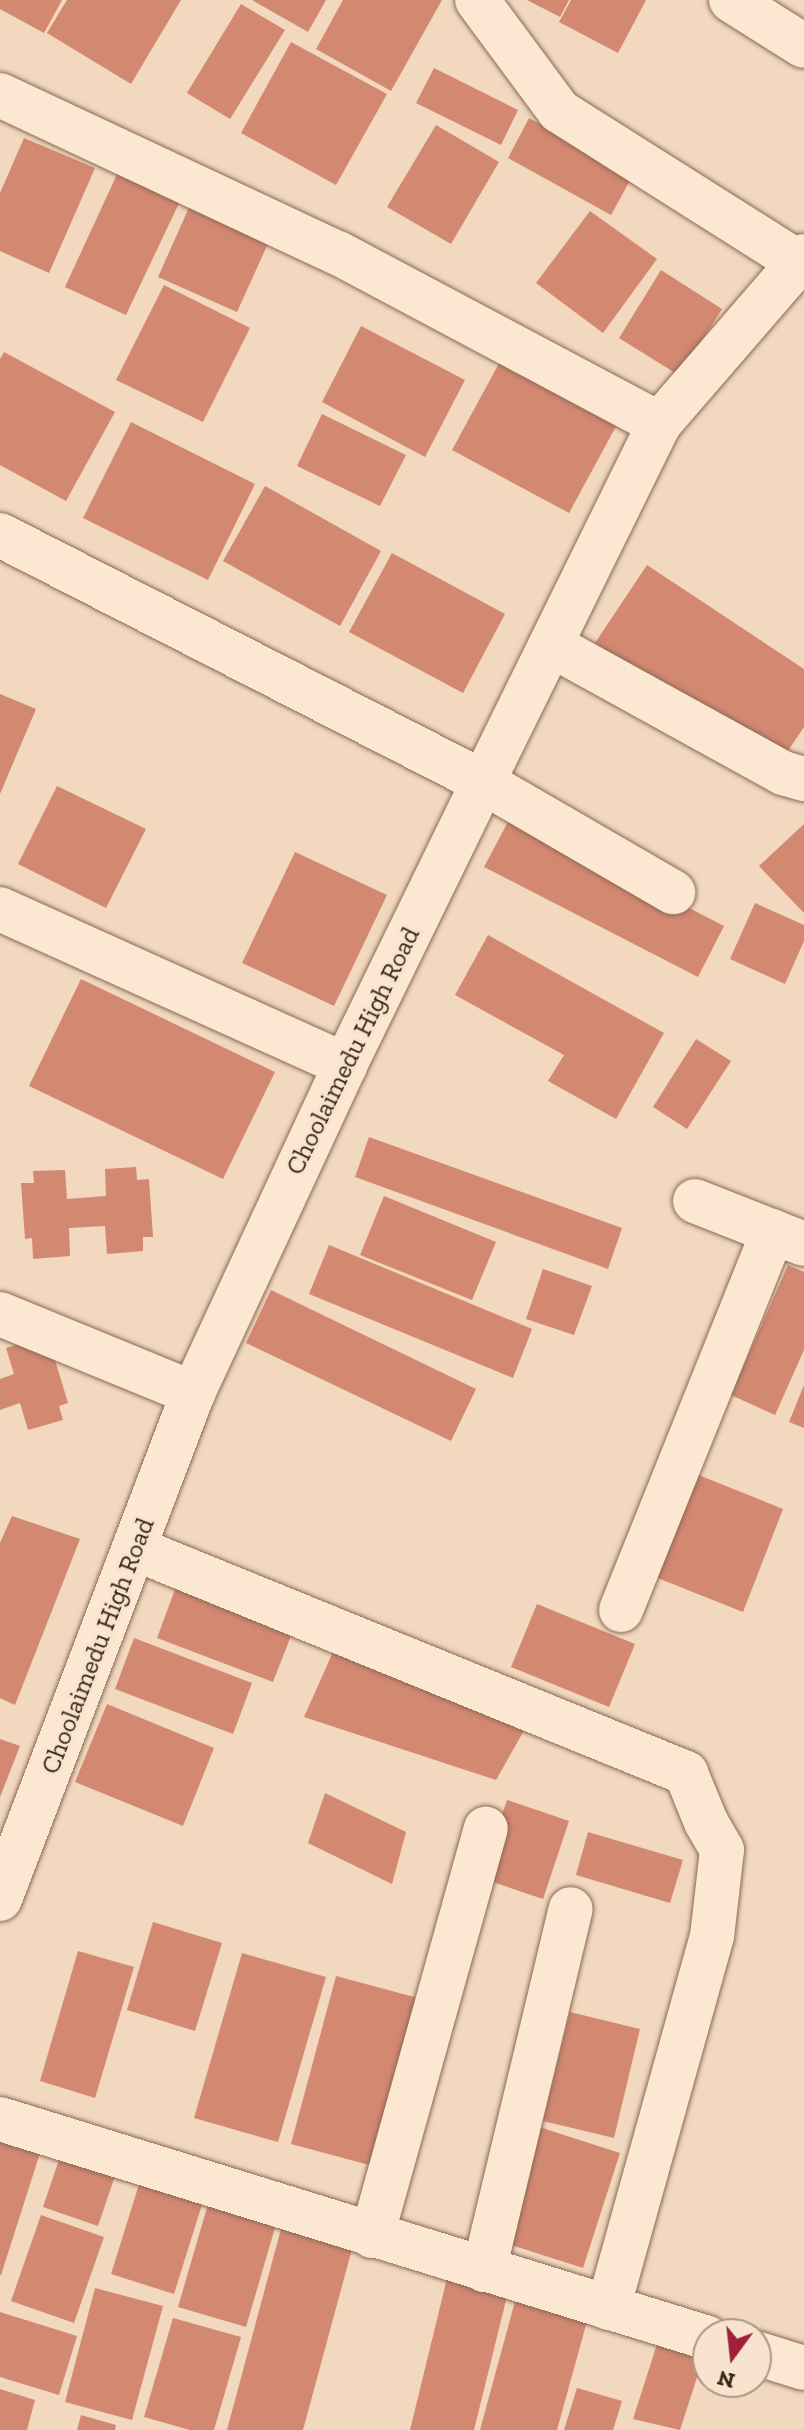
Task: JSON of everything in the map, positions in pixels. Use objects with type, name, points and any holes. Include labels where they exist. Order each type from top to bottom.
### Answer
[{"type":"street","points":[[477,0],[559,111],[801,260]]},
{"type":"street","points":[[731,0],[804,46]]},
{"type":"street","points":[[0,95],[338,253],[659,424]]},
{"type":"street","name":"Choolaimedu High Road","points":[[0,1899],[193,1393],[345,1065],[483,782],[659,424],[801,260]]},
{"type":"street","points":[[0,535],[483,782],[673,892]]},
{"type":"street","points":[[551,645],[783,773],[804,779]]},
{"type":"street","points":[[0,909],[345,1065]]},
{"type":"street","points":[[621,1610],[789,1238],[695,1201]]},
{"type":"street","points":[[0,1314],[193,1393]]},
{"type":"street","points":[[136,1549],[686,1773],[706,1822],[722,1850],[712,1936],[608,2308]]},
{"type":"street","points":[[372,2236],[486,1829]]},
{"type":"street","points":[[484,2270],[571,1909]]},
{"type":"street","points":[[0,2119],[692,2333]]},
{"type":"street","points":[[772,2358],[804,2368]]},
{"type":"building","points":[[0,0],[62,0],[44,33],[0,9]]},
{"type":"building","points":[[67,0],[181,0],[131,84],[47,33]]},
{"type":"building","points":[[252,0],[326,0],[308,32]]},
{"type":"building","points":[[343,0],[442,0],[391,91],[316,49]]},
{"type":"building","points":[[527,0],[569,0],[560,17]]},
{"type":"building","points":[[571,0],[646,0],[618,53],[559,22]]},
{"type":"building","points":[[241,4],[285,30],[230,119],[187,93]]},
{"type":"building","points":[[291,42],[387,94],[336,185],[241,133]]},
{"type":"building","points":[[434,68],[518,110],[501,145],[416,103]]},
{"type":"building","points":[[529,118],[633,175],[611,215],[508,158]]},
{"type":"building","points":[[436,125],[499,162],[451,244],[387,207]]},
{"type":"building","points":[[24,138],[95,168],[49,273],[0,251],[0,193]]},
{"type":"building","points":[[119,170],[181,199],[126,315],[65,287]]},
{"type":"building","points":[[191,203],[270,239],[237,312],[158,277]]},
{"type":"building","points":[[590,211],[657,259],[603,333],[536,283]]},
{"type":"building","points":[[661,270],[722,309],[680,376],[619,338]]},
{"type":"building","points":[[164,285],[250,328],[203,422],[116,380]]},
{"type":"building","points":[[361,326],[465,380],[425,457],[322,402]]},
{"type":"building","points":[[4,352],[115,412],[66,501],[0,465],[0,359]]},
{"type":"building","points":[[503,356],[620,419],[569,513],[452,450]]},
{"type":"building","points":[[322,414],[406,455],[380,506],[297,466]]},
{"type":"building","points":[[131,422],[255,484],[208,580],[83,518]]},
{"type":"building","points":[[265,486],[381,551],[340,626],[223,561]]},
{"type":"building","points":[[392,553],[505,614],[463,693],[349,632]]},
{"type":"building","points":[[647,565],[804,669],[804,727],[779,764],[595,643]]},
{"type":"building","points":[[0,694],[36,709],[0,794]]},
{"type":"building","points":[[57,786],[146,829],[106,908],[18,864]]},
{"type":"building","points":[[511,816],[724,926],[698,977],[484,867]]},
{"type":"building","points":[[804,824],[804,913],[759,866]]},
{"type":"building","points":[[295,852],[387,895],[334,1006],[242,963]]},
{"type":"building","points":[[755,903],[804,925],[804,941],[785,984],[730,959]]},
{"type":"building","points":[[488,935],[664,1033],[616,1119],[548,1081],[564,1055],[455,995]]},
{"type":"building","points":[[81,979],[275,1072],[223,1179],[29,1086]]},
{"type":"building","points":[[696,1039],[731,1061],[687,1129],[653,1107]]},
{"type":"building","points":[[369,1137],[622,1228],[608,1269],[355,1177]]},
{"type":"building","points":[[136,1167],[137,1180],[149,1179],[153,1237],[143,1237],[143,1251],[107,1254],[105,1226],[69,1228],[70,1256],[33,1259],[32,1238],[25,1239],[21,1183],[34,1183],[33,1171],[65,1170],[67,1199],[106,1196],[105,1169]]},
{"type":"building","points":[[384,1196],[496,1242],[472,1300],[360,1255]]},
{"type":"building","points":[[329,1245],[532,1329],[513,1378],[309,1294]]},
{"type":"building","points":[[788,1265],[804,1272],[804,1350],[775,1415],[731,1395]]},
{"type":"building","points":[[543,1269],[592,1286],[574,1335],[526,1319]]},
{"type":"building","points":[[271,1290],[476,1389],[451,1441],[246,1343]]},
{"type":"building","points":[[36,1339],[51,1347],[68,1403],[59,1406],[63,1420],[28,1430],[20,1403],[0,1410],[0,1379],[14,1374],[6,1348]]},
{"type":"building","points":[[804,1385],[804,1428],[789,1422]]},
{"type":"building","points":[[696,1474],[783,1509],[743,1612],[655,1577]]},
{"type":"building","points":[[12,1516],[80,1539],[15,1705],[0,1698],[0,1543]]},
{"type":"building","points":[[177,1584],[294,1628],[273,1682],[157,1638]]},
{"type":"building","points":[[537,1604],[635,1644],[609,1707],[511,1667]]},
{"type":"building","points":[[134,1638],[252,1683],[233,1734],[115,1689]]},
{"type":"building","points":[[333,1652],[526,1727],[496,1780],[304,1717]]},
{"type":"building","points":[[107,1704],[214,1748],[183,1826],[75,1782]]},
{"type":"building","points":[[0,1739],[20,1746],[0,1797]]},
{"type":"building","points":[[325,1793],[406,1832],[392,1884],[308,1843]]},
{"type":"building","points":[[507,1800],[569,1821],[543,1899],[481,1878]]},
{"type":"building","points":[[588,1832],[683,1860],[670,1903],[576,1875]]},
{"type":"building","points":[[153,1922],[222,1943],[195,2031],[127,2010]]},
{"type":"building","points":[[78,1951],[134,1967],[95,2098],[40,2081]]},
{"type":"building","points":[[242,1953],[326,1977],[278,2142],[194,2118]]},
{"type":"building","points":[[336,1976],[418,1998],[373,2166],[291,2144]]},
{"type":"building","points":[[570,2012],[640,2029],[614,2138],[543,2121]]},
{"type":"building","points":[[536,2126],[620,2153],[583,2268],[499,2241]]},
{"type":"building","points":[[0,2136],[41,2150],[1,2275],[0,2275]]},
{"type":"building","points":[[64,2145],[119,2164],[98,2226],[43,2207]]},
{"type":"building","points":[[141,2178],[204,2198],[174,2294],[111,2274]]},
{"type":"building","points":[[211,2194],[279,2214],[246,2327],[178,2307]]},
{"type":"building","points":[[41,2215],[104,2237],[74,2323],[11,2301]]},
{"type":"building","points":[[281,2229],[352,2249],[303,2430],[227,2430]]},
{"type":"building","points":[[450,2266],[511,2280],[474,2430],[410,2430]]},
{"type":"building","points":[[95,2288],[163,2306],[132,2420],[65,2402]]},
{"type":"building","points":[[517,2294],[589,2314],[557,2430],[480,2430]]},
{"type":"building","points":[[0,2312],[77,2336],[59,2395],[0,2377]]},
{"type":"building","points":[[173,2318],[241,2337],[214,2430],[190,2430],[144,2417]]},
{"type":"building","points":[[658,2341],[692,2352],[692,2393],[680,2430],[633,2419]]},
{"type":"building","points":[[577,2388],[622,2401],[613,2430],[564,2430]]},
{"type":"building","points":[[0,2389],[35,2400],[27,2430],[0,2430]]},
{"type":"building","points":[[81,2415],[116,2425],[115,2430],[77,2430]]}]
